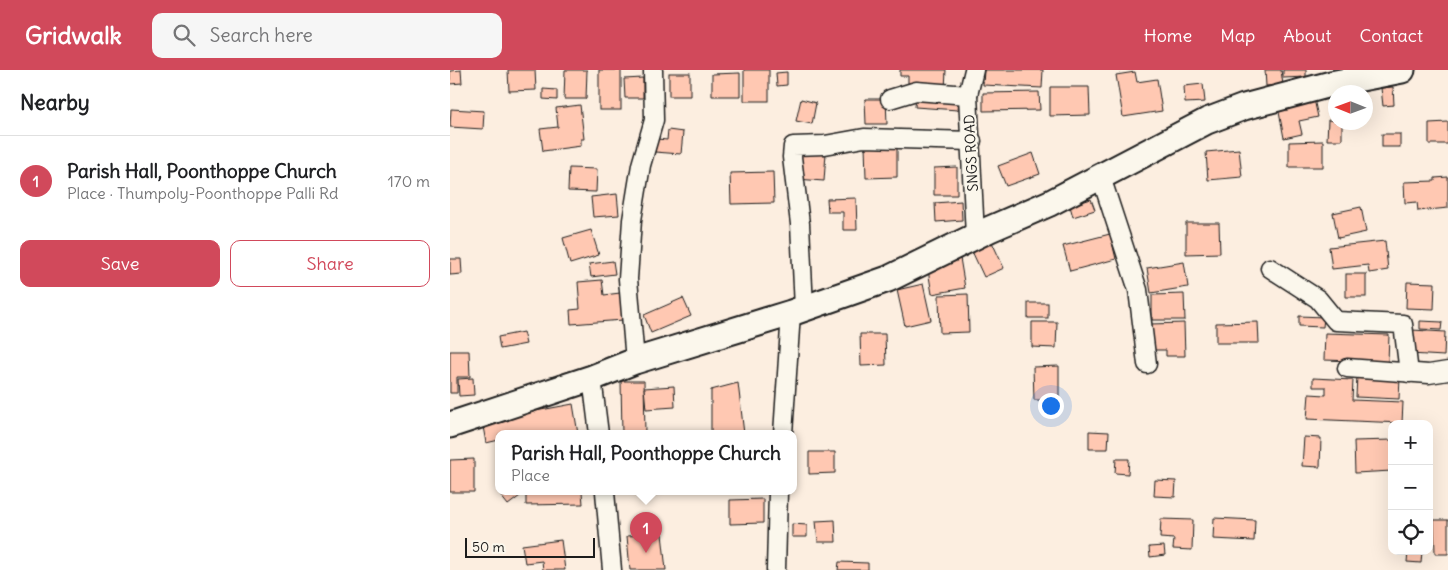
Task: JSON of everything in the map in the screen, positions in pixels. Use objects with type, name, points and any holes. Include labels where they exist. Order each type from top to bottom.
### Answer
[{"type":"main road","points":[[450,425],[592,378],[635,361],[797,311],[888,279],[1101,177],[1207,121],[1244,107],[1331,84],[1395,71]]},
{"type":"street","points":[[635,361],[628,278],[633,211],[641,165],[654,120],[653,70]]},
{"type":"street","name":"SNGS ROAD","points":[[974,70],[968,95],[972,141],[975,236]]},
{"type":"street","points":[[890,99],[916,90],[968,95]]},
{"type":"street","points":[[783,430],[797,311],[800,224],[792,157],[793,146],[825,144],[864,138],[972,141]]},
{"type":"street","points":[[1101,177],[1138,290],[1147,364]]},
{"type":"street","points":[[1270,268],[1318,299],[1336,321],[1403,324],[1409,373]]},
{"type":"street","points":[[1347,368],[1409,373],[1448,371]]},
{"type":"street","points":[[592,378],[599,430]]},
{"type":"street","points":[[605,495],[612,570]]},
{"type":"street","points":[[776,570],[778,495]]},
{"type":"building","points":[[461,70],[462,83],[450,84],[450,71]]},
{"type":"building","points":[[508,70],[535,70],[536,90],[509,91]]},
{"type":"building","points":[[565,70],[587,70],[586,99],[564,99]]},
{"type":"building","points":[[599,70],[621,70],[621,110],[599,110]]},
{"type":"building","points":[[744,70],[769,70],[769,101],[744,101]]},
{"type":"building","points":[[900,70],[946,70],[945,89],[908,87],[908,76],[900,76]]},
{"type":"building","points":[[984,70],[1043,70],[1042,88],[983,85]]},
{"type":"building","points":[[1265,70],[1281,70],[1283,85],[1266,86]]},
{"type":"building","points":[[1283,70],[1306,70],[1306,77],[1283,78]]},
{"type":"building","points":[[787,72],[787,85],[777,86],[776,73]]},
{"type":"building","points":[[1135,72],[1137,82],[1157,79],[1162,111],[1123,117],[1116,75]]},
{"type":"building","points":[[669,73],[690,73],[690,96],[669,96]]},
{"type":"building","points":[[740,73],[740,96],[712,96],[712,74]]},
{"type":"building","points":[[643,78],[643,98],[625,98],[624,79]]},
{"type":"building","points":[[1203,84],[1205,102],[1185,103],[1184,86]]},
{"type":"building","points":[[1050,87],[1089,87],[1090,115],[1050,116]]},
{"type":"building","points":[[1393,87],[1394,105],[1383,106],[1381,88]]},
{"type":"building","points":[[543,89],[557,90],[557,100],[543,99]]},
{"type":"building","points":[[1039,92],[1040,110],[983,111],[983,93]]},
{"type":"building","points":[[916,93],[959,96],[958,110],[915,107]]},
{"type":"building","points":[[801,99],[816,103],[812,124],[796,121]]},
{"type":"building","points":[[865,99],[886,99],[887,124],[866,124]]},
{"type":"building","points":[[1314,99],[1318,117],[1299,121],[1302,134],[1284,138],[1278,107]]},
{"type":"building","points":[[580,105],[584,139],[581,139],[581,146],[543,151],[540,129],[558,127],[556,108]]},
{"type":"building","points":[[451,109],[484,111],[483,129],[450,127]]},
{"type":"building","points":[[1328,120],[1328,130],[1342,130],[1342,140],[1327,140]]},
{"type":"building","points":[[1448,122],[1448,144],[1429,144],[1429,123]]},
{"type":"building","points":[[668,130],[683,132],[681,154],[655,152],[657,139],[667,140]]},
{"type":"building","points":[[1382,134],[1400,134],[1400,147],[1382,147]]},
{"type":"building","points":[[1323,141],[1323,167],[1289,167],[1289,142]]},
{"type":"building","points":[[865,145],[897,145],[897,177],[866,178]]},
{"type":"building","points":[[1239,149],[1242,177],[1208,180],[1206,152]]},
{"type":"building","points":[[798,151],[826,153],[824,181],[796,179]]},
{"type":"building","points":[[1033,153],[1040,174],[1006,186],[998,166]]},
{"type":"building","points":[[957,167],[957,195],[934,195],[934,168]]},
{"type":"building","points":[[569,168],[597,169],[596,192],[568,191]]},
{"type":"building","points":[[773,172],[774,203],[731,204],[730,173]]},
{"type":"building","points":[[1448,177],[1448,208],[1418,211],[1417,202],[1405,203],[1404,182],[1435,181],[1435,178]]},
{"type":"building","points":[[617,194],[619,215],[593,217],[591,197]]},
{"type":"building","points":[[856,198],[857,230],[843,230],[843,212],[828,212],[827,199]]},
{"type":"building","points":[[1091,199],[1095,210],[1073,217],[1070,206]]},
{"type":"building","points":[[961,201],[962,220],[936,222],[935,203]]},
{"type":"building","points":[[1361,207],[1366,232],[1338,238],[1333,213]]},
{"type":"building","points":[[1186,223],[1219,223],[1220,253],[1186,254]]},
{"type":"building","points":[[591,230],[599,255],[570,264],[563,238]]},
{"type":"building","points":[[1110,234],[1116,259],[1070,271],[1063,246]]},
{"type":"building","points":[[991,240],[1004,268],[984,277],[971,249]]},
{"type":"building","points":[[1385,241],[1388,270],[1369,273],[1368,265],[1332,269],[1329,247]]},
{"type":"building","points":[[960,258],[965,288],[932,294],[927,264]]},
{"type":"building","points":[[450,259],[461,259],[462,274],[450,275]]},
{"type":"building","points":[[613,261],[615,274],[591,277],[589,264]]},
{"type":"building","points":[[1184,262],[1188,287],[1151,293],[1147,268]]},
{"type":"building","points":[[1346,274],[1366,274],[1366,297],[1346,297]]},
{"type":"building","points":[[602,280],[604,295],[620,293],[623,320],[571,324],[570,310],[580,309],[578,282]]},
{"type":"building","points":[[1407,282],[1435,283],[1434,309],[1406,308]]},
{"type":"building","points":[[923,284],[931,320],[905,326],[897,290]]},
{"type":"building","points":[[968,294],[969,332],[940,333],[939,295]]},
{"type":"building","points":[[1184,294],[1185,320],[1152,320],[1152,295]]},
{"type":"building","points":[[683,298],[691,316],[651,333],[644,315]]},
{"type":"building","points":[[1028,303],[1048,303],[1048,318],[1028,318]]},
{"type":"building","points":[[1299,316],[1324,317],[1323,327],[1299,326]]},
{"type":"building","points":[[1420,321],[1442,322],[1441,330],[1420,329]]},
{"type":"building","points":[[1032,322],[1057,322],[1056,348],[1032,347]]},
{"type":"building","points":[[1258,322],[1259,343],[1216,343],[1216,323]]},
{"type":"building","points":[[1184,323],[1185,356],[1166,356],[1166,350],[1151,350],[1150,324]]},
{"type":"building","points":[[1412,330],[1445,332],[1444,356],[1410,354]]},
{"type":"building","points":[[523,332],[526,344],[500,349],[498,337]]},
{"type":"building","points":[[1325,333],[1389,335],[1388,362],[1324,360]]},
{"type":"building","points":[[860,334],[885,334],[886,365],[861,366]]},
{"type":"building","points":[[450,351],[469,351],[470,377],[457,377],[457,393],[450,393]]},
{"type":"building","points":[[1059,366],[1059,400],[1034,400],[1033,367]]},
{"type":"building","points":[[1357,375],[1400,377],[1399,399],[1356,397]]},
{"type":"building","points":[[473,378],[474,395],[459,396],[458,379]]},
{"type":"building","points":[[1313,378],[1353,380],[1352,400],[1403,402],[1402,420],[1388,420],[1388,422],[1307,419],[1309,394],[1326,395],[1326,387],[1313,387]]},
{"type":"building","points":[[621,381],[644,381],[645,430],[622,430]]},
{"type":"building","points":[[738,383],[744,430],[711,430],[711,390]]},
{"type":"building","points":[[674,386],[675,407],[646,409],[644,388]]},
{"type":"building","points":[[573,404],[577,430],[495,430],[495,441],[486,443],[482,421]]},
{"type":"building","points":[[1089,431],[1109,432],[1108,449],[1089,449]]},
{"type":"building","points":[[1304,437],[1321,438],[1320,467],[1302,466]]},
{"type":"building","points":[[1388,440],[1388,471],[1355,473],[1354,441]]},
{"type":"building","points":[[809,452],[835,452],[835,473],[809,474]]},
{"type":"building","points":[[474,459],[474,492],[450,492],[450,460]]},
{"type":"building","points":[[1116,459],[1129,459],[1128,474],[1115,473]]},
{"type":"building","points":[[1155,480],[1176,481],[1175,497],[1154,496]]},
{"type":"building","points":[[519,495],[520,496],[508,505],[501,496]]},
{"type":"building","points":[[526,495],[582,495],[583,504],[526,505]]},
{"type":"building","points":[[763,499],[763,523],[730,524],[730,500]]},
{"type":"building","points":[[1214,518],[1255,520],[1254,541],[1213,539]]},
{"type":"building","points":[[1161,519],[1193,520],[1192,550],[1173,549],[1174,539],[1160,538]]},
{"type":"building","points":[[835,520],[836,542],[818,542],[816,521]]},
{"type":"building","points":[[1434,520],[1448,520],[1448,554],[1435,554]]},
{"type":"building","points":[[792,524],[807,525],[807,537],[792,537]]},
{"type":"building","points":[[662,534],[666,570],[630,570],[627,536]]},
{"type":"building","points":[[561,540],[565,570],[543,570],[542,561],[525,563],[522,545]]},
{"type":"building","points":[[1164,546],[1165,555],[1150,557],[1149,547]]},
{"type":"building","points":[[1408,555],[1422,555],[1421,563],[1407,562]]},
{"type":"building","points":[[839,562],[868,563],[868,570],[838,570]]},
{"type":"place","name":"Parish Hall, Poonthoppe Church","points":[[646,553]]}]
